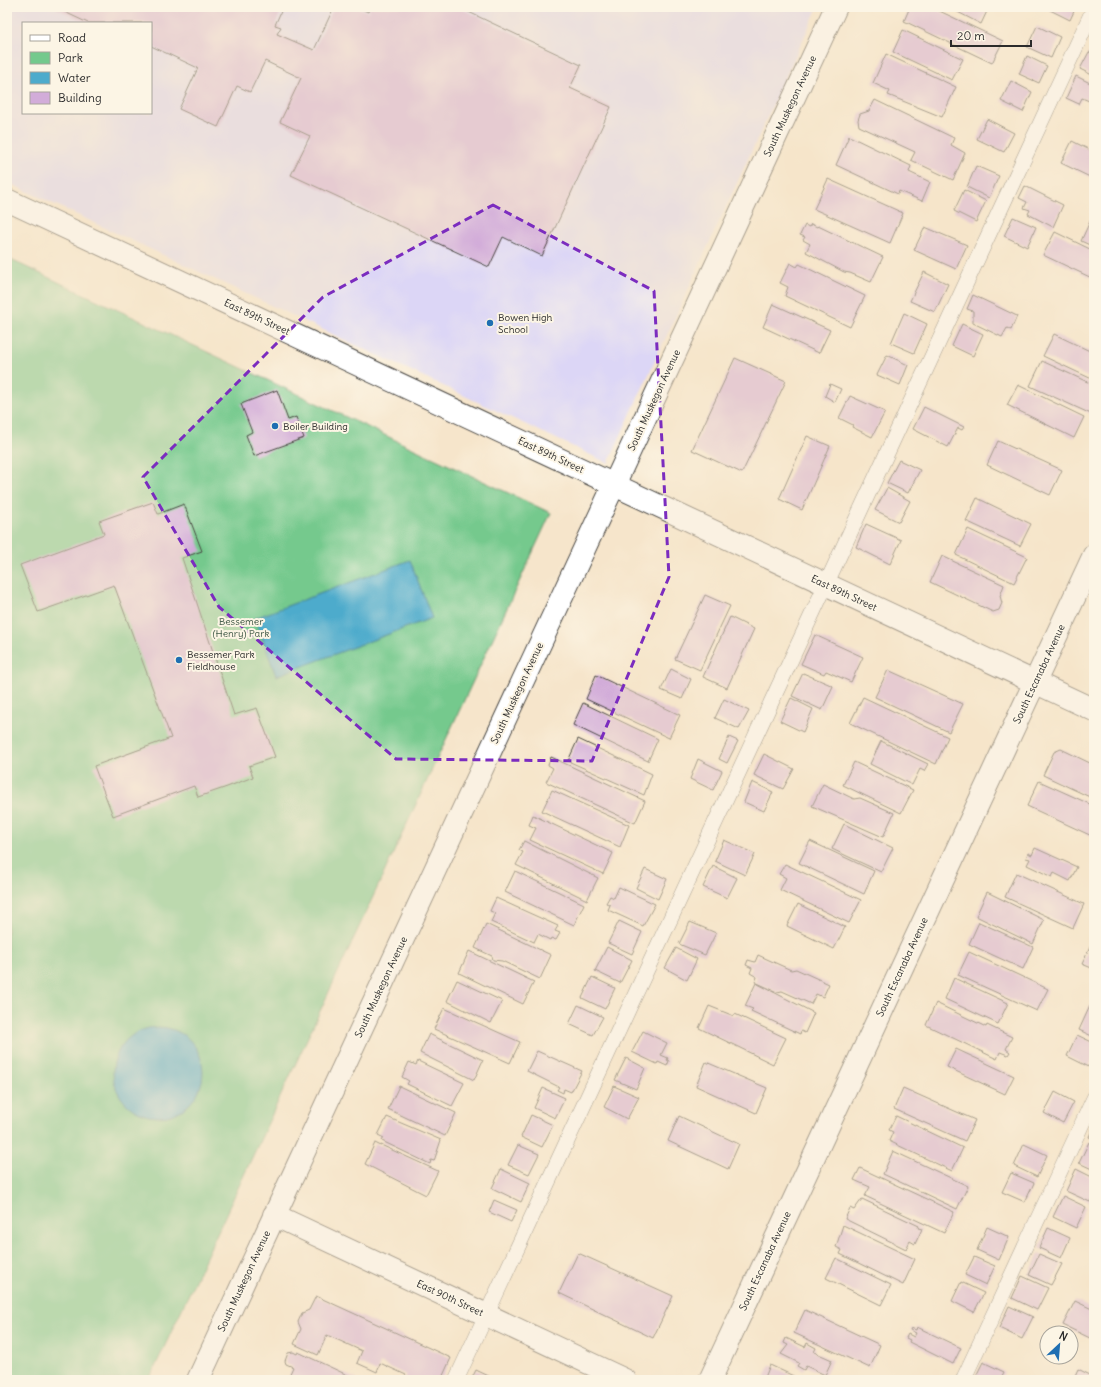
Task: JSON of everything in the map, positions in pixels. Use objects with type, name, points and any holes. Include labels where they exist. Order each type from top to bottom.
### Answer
[{"type":"street","name":"South Muskegon Avenue","points":[[198,1380],[836,7]]},
{"type":"street","name":"East 89th Street","points":[[7,200],[1094,710]]},
{"type":"street","name":"South Escanaba Avenue","points":[[710,1380],[1094,555]]},
{"type":"street","name":"East 90th Street","points":[[274,1215],[625,1380]]},
{"type":"lane","points":[[456,1380],[1094,8]]},
{"type":"lane","points":[[963,1380],[1094,1098]]},
{"type":"highlighted area","points":[[493,205],[654,291],[669,577],[592,761],[396,759],[219,607],[143,477],[323,297]]},
{"type":"shaded area","name":"Bowen High School","points":[[7,7],[818,7],[608,463],[7,182]]},
{"type":"green space","name":"Bessemer (Henry) Park","points":[[7,258],[551,513],[149,1380],[7,1380]]},
{"type":"water","points":[[410,560],[432,618],[276,676],[255,618]]},
{"type":"water","points":[[158,1027],[175,1031],[190,1040],[199,1055],[203,1072],[199,1089],[190,1104],[175,1113],[158,1117],[141,1113],[126,1104],[117,1089],[113,1072],[117,1055],[126,1040],[141,1031]]},
{"type":"building","points":[[54,7],[283,7],[275,25],[281,27],[277,34],[314,50],[334,7],[357,7],[368,12],[370,7],[458,7],[581,65],[570,88],[611,107],[542,256],[503,237],[489,267],[291,175],[310,136],[280,122],[301,78],[265,61],[250,92],[237,86],[218,127],[179,109],[198,68],[152,46],[152,22],[86,22]]},
{"type":"building","points":[[910,7],[931,7],[1003,41],[992,63],[904,21]]},
{"type":"building","points":[[948,7],[989,7],[981,24]]},
{"type":"building","points":[[1044,7],[1076,7],[1070,20]]},
{"type":"building","points":[[1037,26],[1060,37],[1051,58],[1027,47]]},
{"type":"building","points":[[903,30],[963,59],[952,80],[893,52]]},
{"type":"building","points":[[1089,52],[1094,54],[1094,76],[1080,69]]},
{"type":"building","points":[[886,54],[956,87],[942,117],[888,95],[890,91],[873,83]]},
{"type":"building","points":[[1027,56],[1047,66],[1039,83],[1019,74]]},
{"type":"building","points":[[1076,76],[1094,85],[1094,103],[1082,98],[1079,104],[1066,98]]},
{"type":"building","points":[[1011,81],[1032,92],[1023,112],[1001,101]]},
{"type":"building","points":[[875,100],[954,138],[951,145],[965,153],[953,180],[911,160],[915,152],[859,126],[858,120],[860,114],[869,111]]},
{"type":"building","points":[[987,119],[1014,133],[1004,152],[977,139]]},
{"type":"building","points":[[849,136],[911,166],[909,172],[930,182],[922,201],[899,191],[898,194],[836,165]]},
{"type":"building","points":[[1072,141],[1094,152],[1094,179],[1061,163]]},
{"type":"building","points":[[976,166],[999,176],[989,198],[967,187]]},
{"type":"building","points":[[828,179],[903,213],[890,243],[814,209]]},
{"type":"building","points":[[1025,186],[1063,205],[1053,227],[1028,214],[1030,210],[1024,208],[1027,202],[1019,198]]},
{"type":"building","points":[[964,190],[986,201],[976,222],[954,211]]},
{"type":"building","points":[[1013,217],[1036,227],[1027,247],[1004,236]]},
{"type":"building","points":[[1092,217],[1094,218],[1094,247],[1081,241]]},
{"type":"building","points":[[811,224],[883,257],[871,282],[844,272],[806,252],[810,244],[803,240],[805,237],[800,235],[805,225],[809,227]]},
{"type":"building","points":[[925,227],[967,245],[956,269],[914,250]]},
{"type":"building","points":[[1055,232],[1094,251],[1094,279],[1043,255]]},
{"type":"building","points":[[790,263],[797,267],[799,264],[865,296],[850,327],[785,296],[788,287],[780,283]]},
{"type":"building","points":[[924,272],[948,284],[935,312],[910,301]]},
{"type":"building","points":[[973,295],[1017,316],[1011,330],[1007,328],[1002,337],[973,323],[973,311],[967,309]]},
{"type":"building","points":[[773,304],[830,330],[819,353],[763,327]]},
{"type":"building","points":[[904,313],[927,324],[914,353],[891,343]]},
{"type":"building","points":[[962,324],[983,334],[973,356],[952,346]]},
{"type":"building","points":[[1054,334],[1094,353],[1094,380],[1043,356]]},
{"type":"building","points":[[887,355],[908,365],[900,385],[877,375]]},
{"type":"building","points":[[735,358],[786,381],[742,473],[692,450]]},
{"type":"building","points":[[1042,361],[1094,385],[1094,407],[1091,414],[1030,386]]},
{"type":"building","points":[[830,384],[841,389],[835,402],[825,396]]},
{"type":"building","points":[[1018,385],[1084,417],[1074,438],[1007,405]]},
{"type":"building","name":"Boiler Building","points":[[277,390],[288,420],[296,417],[304,438],[254,456],[246,435],[252,432],[241,404]]},
{"type":"building","points":[[850,396],[885,412],[872,437],[852,427],[853,425],[839,418]]},
{"type":"building","points":[[924,407],[964,427],[962,430],[958,428],[948,447],[913,429]]},
{"type":"building","points":[[807,436],[830,446],[802,510],[779,499]]},
{"type":"building","points":[[998,441],[1062,470],[1050,495],[987,465]]},
{"type":"building","points":[[899,460],[920,470],[908,493],[887,483]]},
{"type":"building","points":[[887,488],[910,501],[899,522],[875,510]]},
{"type":"building","points":[[977,498],[1031,524],[1020,546],[966,521]]},
{"type":"building","name":"Bessemer Park Fieldhouse","points":[[153,502],[158,514],[184,504],[202,551],[182,558],[234,715],[257,708],[275,757],[249,766],[253,777],[227,787],[198,797],[194,786],[113,816],[94,766],[171,738],[114,585],[38,612],[20,565],[104,534],[99,521]]},
{"type":"building","points":[[866,524],[901,540],[890,564],[856,547]]},
{"type":"building","points":[[968,529],[1027,557],[1014,583],[956,555]]},
{"type":"building","points":[[942,556],[1004,585],[1000,596],[1002,603],[999,610],[993,612],[930,582]]},
{"type":"building","points":[[705,595],[730,606],[700,670],[675,659]]},
{"type":"building","points":[[730,617],[754,629],[727,688],[703,677]]},
{"type":"building","points":[[815,635],[863,657],[851,682],[826,671],[824,674],[801,664]]},
{"type":"building","points":[[671,669],[691,679],[682,699],[661,690]]},
{"type":"building","points":[[888,670],[963,704],[949,732],[875,697]]},
{"type":"building","points":[[803,673],[833,686],[822,710],[792,696]]},
{"type":"building","points":[[596,675],[680,715],[669,738],[586,699]]},
{"type":"building","points":[[863,697],[948,737],[936,764],[850,723]]},
{"type":"building","points":[[791,698],[813,709],[803,732],[780,721]]},
{"type":"building","points":[[724,699],[749,711],[739,729],[715,718]]},
{"type":"building","points":[[583,703],[658,739],[648,761],[573,725]]},
{"type":"building","points":[[729,737],[738,741],[727,763],[719,759]]},
{"type":"building","points":[[578,739],[652,774],[644,795],[568,761]]},
{"type":"building","points":[[881,741],[928,764],[924,771],[920,769],[912,785],[870,764]]},
{"type":"building","points":[[1061,749],[1094,765],[1094,799],[1043,775],[1054,752]]},
{"type":"building","points":[[764,754],[794,769],[783,789],[754,775]]},
{"type":"building","points":[[551,757],[645,801],[635,823],[546,782],[553,768],[548,765]]},
{"type":"building","points":[[698,759],[722,771],[713,790],[690,779]]},
{"type":"building","points":[[854,762],[913,790],[901,813],[843,785]]},
{"type":"building","points":[[1039,781],[1094,806],[1094,837],[1027,806]]},
{"type":"building","points":[[752,782],[773,792],[764,811],[744,802]]},
{"type":"building","points":[[823,784],[854,799],[860,798],[894,813],[883,837],[812,806]]},
{"type":"building","points":[[552,790],[629,825],[620,847],[542,811]]},
{"type":"building","points":[[533,815],[613,853],[603,874],[530,840],[536,828],[529,825]]},
{"type":"building","points":[[844,824],[893,848],[881,872],[832,849]]},
{"type":"building","points":[[724,840],[755,854],[745,875],[715,861]]},
{"type":"building","points":[[524,841],[598,878],[587,900],[516,865],[523,852],[519,850]]},
{"type":"building","points":[[810,841],[874,871],[864,894],[799,863]]},
{"type":"building","points":[[1035,848],[1077,867],[1070,881],[1054,873],[1052,877],[1027,865],[1030,859],[1026,858],[1028,853],[1032,855]]},
{"type":"building","points":[[785,864],[861,900],[849,923],[780,890],[786,878],[779,874]]},
{"type":"building","points":[[713,866],[737,878],[727,898],[703,887]]},
{"type":"building","points":[[645,869],[667,879],[658,899],[636,888]]},
{"type":"building","points":[[515,871],[584,904],[574,925],[505,892]]},
{"type":"building","points":[[1016,873],[1084,904],[1073,928],[1005,897]]},
{"type":"building","points":[[619,887],[655,904],[643,926],[608,910],[610,905],[606,903],[610,896],[614,898]]},
{"type":"building","points":[[987,892],[1044,920],[1033,944],[976,916]]},
{"type":"building","points":[[496,898],[558,926],[555,931],[560,933],[556,940],[551,938],[550,940],[538,934],[534,942],[491,922],[495,913],[490,911]]},
{"type":"building","points":[[798,904],[845,927],[834,949],[787,926]]},
{"type":"building","points":[[619,921],[642,932],[632,954],[608,943]]},
{"type":"building","points":[[690,922],[716,933],[705,955],[679,944]]},
{"type":"building","points":[[979,922],[1033,947],[1023,969],[969,944]]},
{"type":"building","points":[[486,924],[551,955],[540,979],[502,961],[493,960],[492,956],[475,948]]},
{"type":"building","points":[[1092,943],[1094,944],[1094,969],[1082,964]]},
{"type":"building","points":[[607,947],[632,960],[620,983],[595,971]]},
{"type":"building","points":[[676,948],[697,959],[687,980],[665,968]]},
{"type":"building","points":[[469,951],[534,982],[523,1004],[459,973]]},
{"type":"building","points":[[969,952],[1048,989],[1037,1011],[958,975]]},
{"type":"building","points":[[758,955],[791,970],[796,969],[829,984],[823,997],[816,994],[811,1004],[782,991],[777,992],[755,982],[757,977],[750,973],[752,968],[746,965],[748,960],[755,962]]},
{"type":"building","points":[[592,977],[615,988],[605,1009],[582,998]]},
{"type":"building","points":[[954,978],[1008,1003],[998,1024],[945,999]]},
{"type":"building","points":[[457,980],[502,1001],[491,1023],[447,1001]]},
{"type":"building","points":[[756,983],[814,1013],[805,1033],[801,1031],[800,1034],[751,1011],[753,1009],[745,1006]]},
{"type":"building","points":[[936,1003],[986,1027],[987,1025],[1012,1037],[1006,1049],[1010,1052],[1008,1055],[1000,1052],[997,1059],[926,1025]]},
{"type":"building","points":[[578,1005],[603,1017],[593,1035],[569,1024]]},
{"type":"building","points":[[709,1006],[734,1016],[735,1014],[786,1038],[773,1064],[699,1028]]},
{"type":"building","points":[[1090,1006],[1094,1008],[1094,1037],[1079,1030]]},
{"type":"building","points":[[444,1008],[520,1042],[510,1063],[434,1029]]},
{"type":"building","points":[[643,1031],[667,1043],[661,1055],[668,1058],[667,1060],[669,1061],[667,1066],[658,1062],[657,1064],[632,1052]]},
{"type":"building","points":[[429,1034],[483,1060],[474,1080],[420,1053]]},
{"type":"building","points":[[1077,1035],[1094,1043],[1094,1055],[1089,1067],[1067,1056]]},
{"type":"building","points":[[956,1049],[1014,1076],[1005,1094],[947,1067]]},
{"type":"building","points":[[537,1051],[582,1071],[571,1092],[564,1089],[563,1093],[557,1090],[559,1087],[527,1071]]},
{"type":"building","points":[[626,1058],[645,1068],[636,1089],[615,1080]]},
{"type":"building","points":[[418,1061],[464,1083],[452,1106],[407,1084],[409,1081],[402,1077],[409,1062],[416,1065]]},
{"type":"building","points":[[706,1062],[767,1088],[756,1113],[696,1086]]},
{"type":"building","points":[[399,1086],[456,1113],[445,1136],[388,1109]]},
{"type":"building","points":[[614,1086],[639,1097],[627,1119],[604,1107]]},
{"type":"building","points":[[543,1088],[565,1098],[555,1118],[534,1108]]},
{"type":"building","points":[[903,1088],[975,1120],[965,1141],[894,1109]]},
{"type":"building","points":[[1055,1092],[1074,1102],[1063,1123],[1044,1113]]},
{"type":"building","points":[[531,1115],[553,1125],[542,1147],[521,1137]]},
{"type":"building","points":[[679,1116],[739,1144],[728,1169],[668,1141]]},
{"type":"building","points":[[896,1116],[963,1148],[952,1171],[889,1141],[893,1132],[889,1130]]},
{"type":"building","points":[[387,1117],[441,1140],[434,1161],[431,1160],[430,1164],[382,1141],[384,1138],[378,1135]]},
{"type":"building","points":[[1094,1125],[1094,1139],[1089,1137]]},
{"type":"building","points":[[1089,1142],[1094,1144],[1094,1170],[1079,1163]]},
{"type":"building","points":[[375,1143],[438,1171],[426,1195],[365,1164]]},
{"type":"building","points":[[1024,1144],[1047,1155],[1037,1177],[1014,1166]]},
{"type":"building","points":[[518,1145],[539,1154],[529,1174],[508,1165]]},
{"type":"building","points":[[893,1151],[968,1186],[957,1209],[883,1174]]},
{"type":"building","points":[[860,1168],[954,1212],[944,1233],[865,1196],[870,1187],[854,1180]]},
{"type":"building","points":[[501,1169],[530,1183],[521,1202],[492,1188]]},
{"type":"building","points":[[1076,1169],[1094,1178],[1094,1194],[1090,1202],[1066,1191]]},
{"type":"building","points":[[1011,1173],[1034,1183],[1025,1202],[1002,1192]]},
{"type":"building","points":[[1063,1196],[1086,1207],[1076,1228],[1053,1217]]},
{"type":"building","points":[[862,1199],[919,1226],[918,1228],[922,1229],[915,1244],[910,1241],[906,1249],[845,1219],[850,1208],[854,1210]]},
{"type":"building","points":[[494,1200],[517,1210],[511,1222],[489,1212]]},
{"type":"building","points":[[843,1225],[915,1259],[903,1285],[840,1254],[842,1250],[836,1247]]},
{"type":"building","points":[[987,1227],[1009,1237],[999,1260],[977,1250]]},
{"type":"building","points":[[1048,1228],[1070,1238],[1061,1258],[1039,1248]]},
{"type":"building","points":[[578,1253],[673,1296],[653,1338],[559,1293]]},
{"type":"building","points":[[1039,1254],[1062,1264],[1051,1285],[1029,1275]]},
{"type":"building","points":[[974,1257],[995,1266],[986,1285],[965,1275]]},
{"type":"building","points":[[836,1258],[891,1285],[881,1305],[826,1278]]},
{"type":"building","points":[[1022,1276],[1048,1288],[1037,1310],[1012,1298]]},
{"type":"building","points":[[961,1282],[984,1293],[974,1312],[952,1301]]},
{"type":"building","points":[[316,1296],[451,1358],[441,1380],[404,1380],[406,1375],[380,1363],[377,1372],[357,1363],[362,1351],[327,1335],[318,1355],[294,1344],[301,1329],[298,1322],[302,1313],[309,1310]]},
{"type":"building","points":[[1075,1301],[1094,1310],[1094,1340],[1079,1333],[1079,1325],[1063,1325]]},
{"type":"building","points":[[1009,1306],[1033,1317],[1022,1339],[999,1328]]},
{"type":"building","points":[[805,1310],[880,1345],[870,1368],[794,1333]]},
{"type":"building","points":[[917,1327],[961,1348],[953,1364],[909,1342],[910,1340],[906,1338],[908,1334],[914,1337],[916,1333],[910,1330],[911,1328],[916,1330]]},
{"type":"building","points":[[786,1338],[805,1347],[807,1343],[816,1348],[814,1352],[832,1360],[825,1375],[806,1366],[804,1370],[797,1366],[799,1363],[781,1354],[788,1345],[784,1343]]},
{"type":"building","points":[[293,1352],[297,1354],[298,1352],[358,1380],[291,1380],[288,1378],[293,1367],[286,1364],[285,1361],[288,1353]]},
{"type":"building","points":[[983,1362],[1004,1372],[1000,1380],[974,1380]]},
{"type":"building","points":[[770,1365],[802,1380],[764,1380]]},
{"type":"building","points":[[1078,1369],[1094,1377],[1094,1380],[1073,1380]]},
{"type":"building","points":[[476,1370],[497,1380],[471,1380]]},
{"type":"place","name":"Bowen High School","points":[[490,323]]},
{"type":"place","name":"Boiler Building","points":[[275,426]]},
{"type":"place","name":"Bessemer Park Fieldhouse","points":[[179,660]]}]
